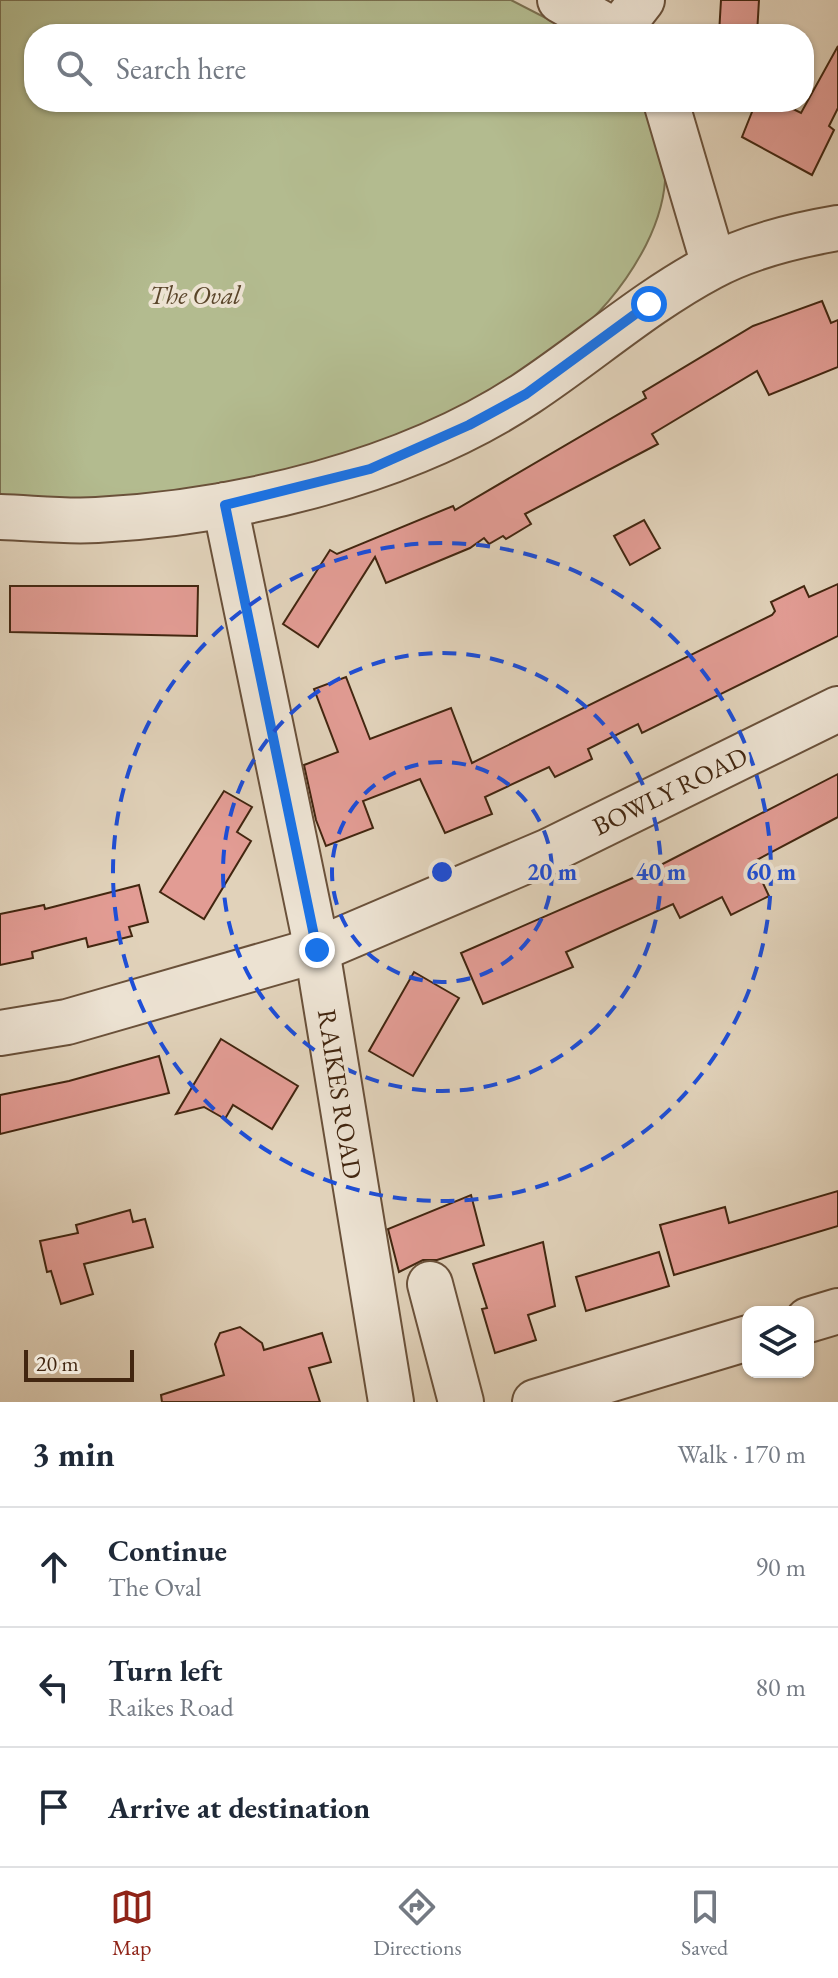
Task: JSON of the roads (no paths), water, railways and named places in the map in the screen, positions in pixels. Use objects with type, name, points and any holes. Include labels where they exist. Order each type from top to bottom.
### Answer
[{"type":"street","points":[[560,0],[627,22]]},
{"type":"street","points":[[669,112],[714,265]]},
{"type":"street","points":[[0,517],[96,520],[225,505],[370,469],[469,425],[526,394],[649,304],[714,265],[803,234],[838,228]]},
{"type":"street","name":"RAIKES ROAD","points":[[225,505],[317,950],[391,1402]]},
{"type":"street","name":"BOWLY ROAD","points":[[0,1033],[67,1022],[317,950],[549,851],[838,709]]},
{"type":"street","points":[[430,1284],[461,1402]]},
{"type":"street","points":[[814,1318],[838,1311]]},
{"type":"street","points":[[535,1402],[742,1340]]},
{"type":"park label","name":"The Oval","points":[[195,295]]}]
